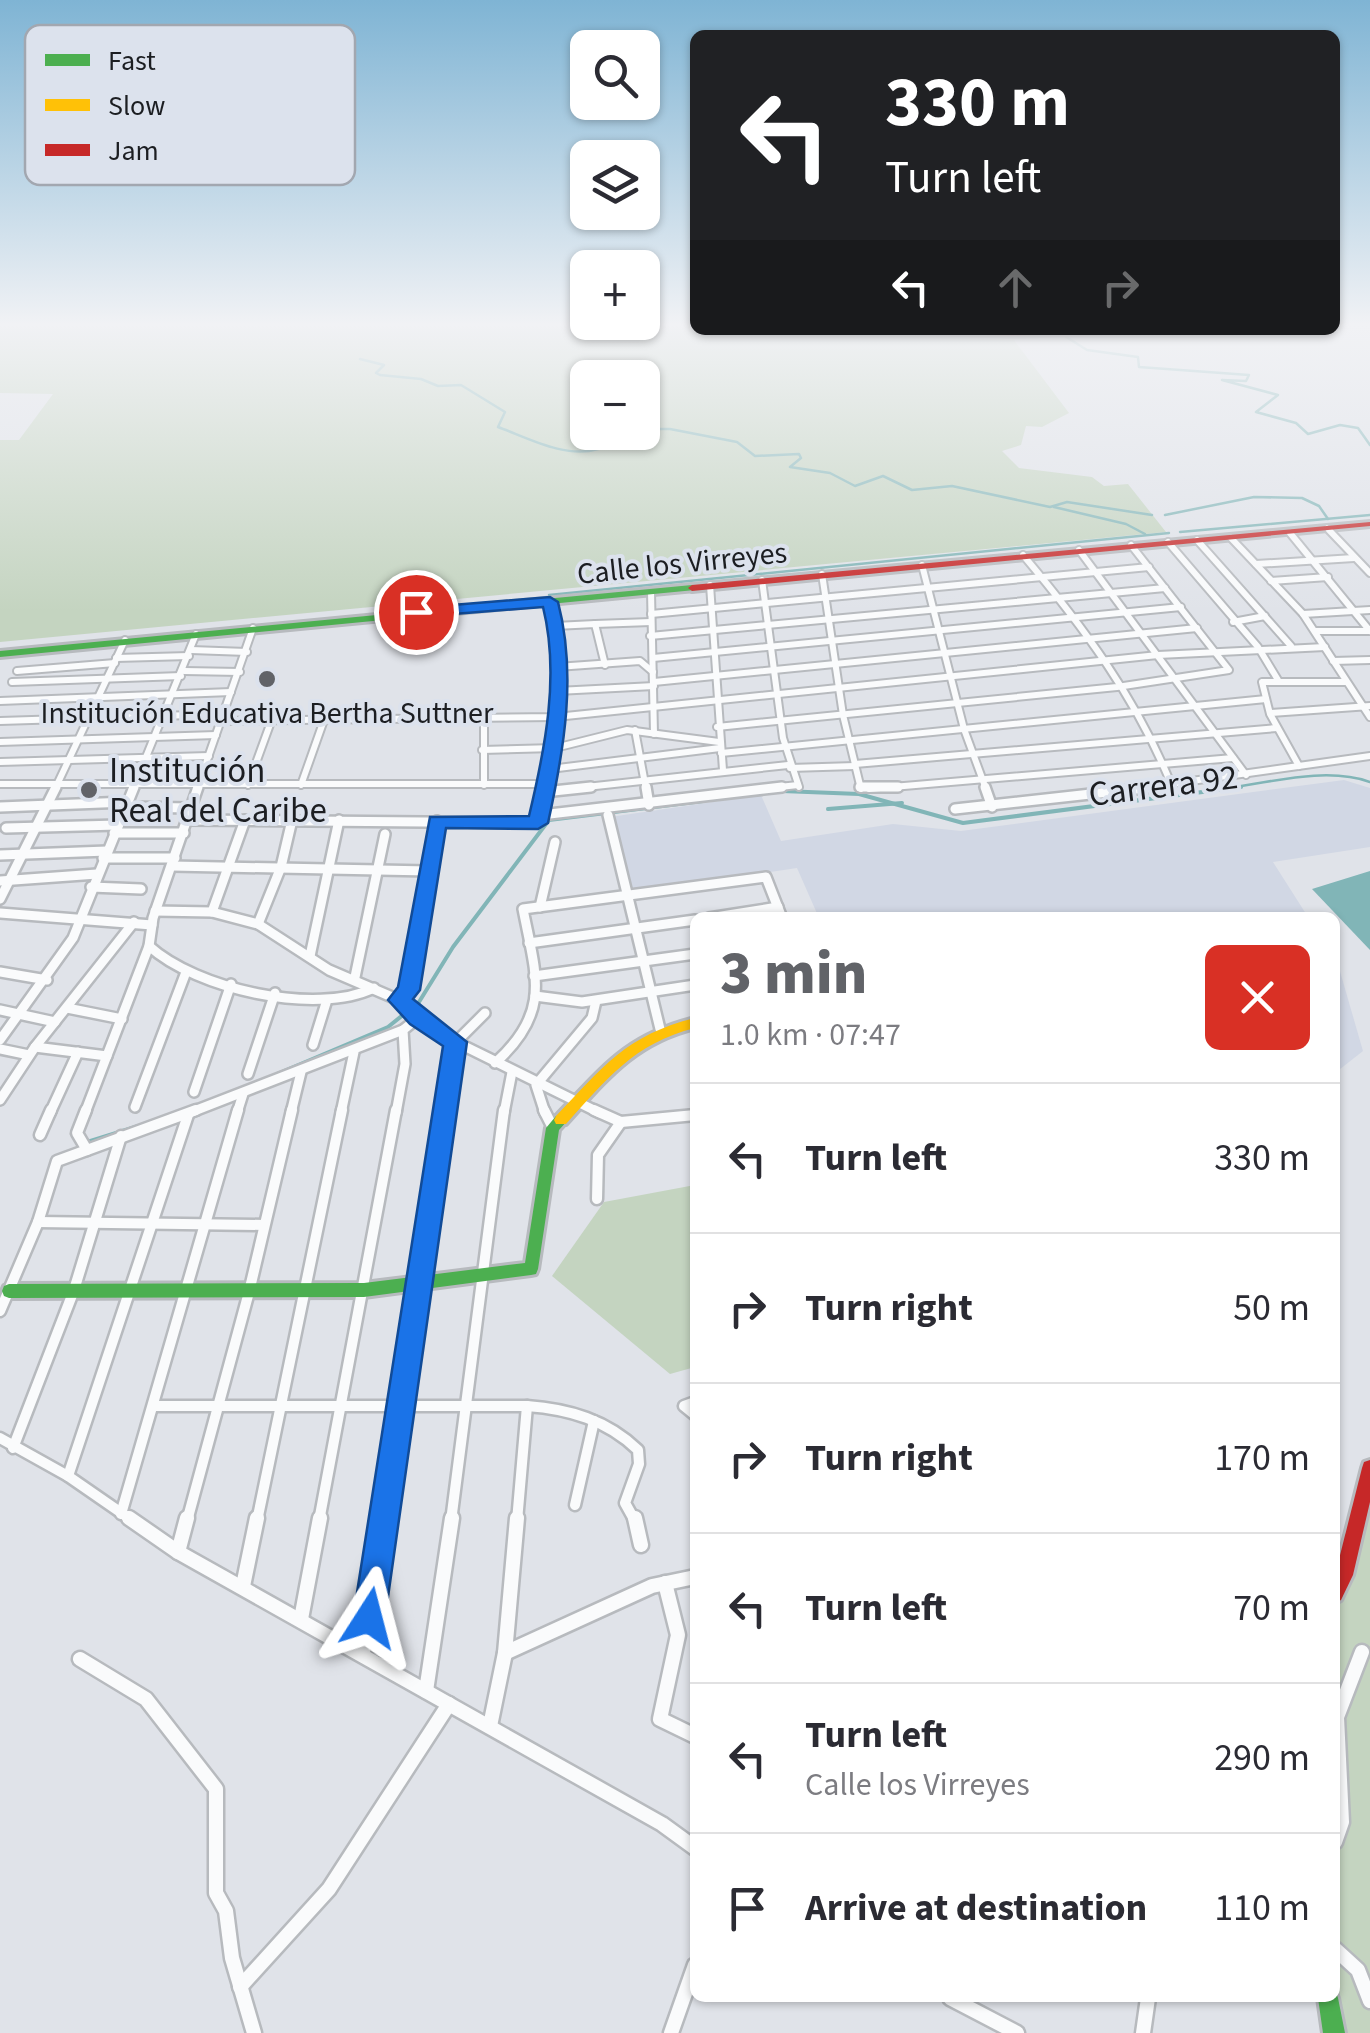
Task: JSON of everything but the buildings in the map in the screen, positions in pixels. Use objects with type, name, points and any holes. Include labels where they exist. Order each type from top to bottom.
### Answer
[{"type":"main road","name":"Calle los Virreyes","points":[[0,654],[1370,524]]},
{"type":"main road","points":[[9,1291],[364,1290],[530,1270],[553,1128],[627,1051],[660,1028],[690,1024]]},
{"type":"main road","points":[[1340,1583],[1368,1488],[1370,1468]]},
{"type":"main road","points":[[1329,2002],[1334,2033]]},
{"type":"street","points":[[1326,528],[1370,573]]},
{"type":"street","points":[[1290,532],[1369,630]]},
{"type":"street","points":[[1230,538],[1303,614],[1370,717]]},
{"type":"street","points":[[1197,540],[1291,646]]},
{"type":"street","points":[[1168,542],[1258,648],[1278,680]]},
{"type":"street","points":[[717,727],[958,704],[1229,670],[1131,546]]},
{"type":"street","points":[[1081,552],[1246,775]]},
{"type":"street","points":[[1025,558],[1058,598],[1136,712],[1152,737],[1171,784]]},
{"type":"street","points":[[1256,564],[1354,558]]},
{"type":"street","points":[[1279,562],[1293,580]]},
{"type":"street","points":[[922,565],[948,653],[964,728],[992,807]]},
{"type":"street","points":[[555,626],[1149,567]]},
{"type":"street","points":[[822,574],[839,664],[843,715],[861,790],[1233,758]]},
{"type":"street","points":[[1271,581],[1328,577]]},
{"type":"street","points":[[541,815],[608,812],[799,786],[783,749],[779,670],[770,604],[762,580]]},
{"type":"street","points":[[710,584],[717,727],[724,770]]},
{"type":"street","points":[[650,636],[1165,588]]},
{"type":"street","points":[[651,592],[654,734]]},
{"type":"street","points":[[188,820],[535,824],[541,815],[555,748],[557,668],[550,602]]},
{"type":"street","points":[[557,668],[1181,607]]},
{"type":"street","points":[[1303,614],[1370,610]]},
{"type":"street","points":[[416,612],[416,646]]},
{"type":"street","points":[[1233,622],[1265,616]]},
{"type":"street","points":[[595,624],[606,664]]},
{"type":"street","points":[[87,1150],[77,1133],[149,946],[155,911],[253,628]]},
{"type":"street","points":[[557,691],[1197,628]]},
{"type":"street","points":[[1315,631],[1369,630]]},
{"type":"street","points":[[0,1040],[48,980],[79,918],[183,674],[196,634]]},
{"type":"street","points":[[0,899],[109,680],[124,640]]},
{"type":"street","points":[[0,722],[164,715],[272,720],[556,717],[1158,656],[1325,646]]},
{"type":"street","points":[[17,671],[190,653],[247,652]]},
{"type":"street","points":[[1333,661],[1365,661],[1370,672]]},
{"type":"street","points":[[640,662],[653,672]]},
{"type":"street","points":[[12,682],[240,672]]},
{"type":"street","points":[[1299,766],[1277,728],[1262,682],[1346,682]]},
{"type":"street","points":[[0,700],[99,700],[231,692]]},
{"type":"street","points":[[550,769],[720,748],[783,749],[1266,699]]},
{"type":"street","points":[[1271,712],[1366,706]]},
{"type":"street","points":[[484,718],[484,785]]},
{"type":"street","points":[[248,784],[272,720]]},
{"type":"street","points":[[301,785],[324,720]]},
{"type":"street","points":[[0,784],[136,780],[200,785],[600,786],[724,770],[855,765],[1277,728]]},
{"type":"street","points":[[482,750],[555,748],[635,730],[720,748]]},
{"type":"street","points":[[635,730],[649,805]]},
{"type":"street","points":[[0,742],[216,735]]},
{"type":"street","points":[[0,762],[209,756]]},
{"type":"street","name":"Carrera 92","points":[[956,809],[1246,775],[1370,756]]},
{"type":"street","points":[[600,786],[660,1028]]},
{"type":"street","points":[[0,807],[192,808]]},
{"type":"street","points":[[212,912],[245,820]]},
{"type":"street","points":[[258,924],[281,867],[292,820]]},
{"type":"street","points":[[310,956],[339,820]]},
{"type":"street","points":[[301,1619],[404,1064],[403,1030],[410,1009],[409,990],[437,821]]},
{"type":"street","points":[[6,828],[184,833]]},
{"type":"street","points":[[356,977],[385,834]]},
{"type":"street","points":[[540,908],[555,842]]},
{"type":"street","points":[[0,855],[105,854],[230,866],[429,872]]},
{"type":"street","points":[[0,881],[97,874]]},
{"type":"street","points":[[495,1063],[527,1031],[534,996],[523,910],[766,877],[780,912]]},
{"type":"street","points":[[92,887],[141,889]]},
{"type":"street","points":[[155,911],[212,912],[258,924],[329,970],[356,977],[410,1009],[456,1042],[536,1085],[622,1122],[690,1115]]},
{"type":"street","points":[[0,913],[152,924]]},
{"type":"street","points":[[529,943],[690,921]]},
{"type":"street","points":[[0,1100],[32,1051],[134,922]]},
{"type":"street","points":[[149,946],[156,957],[186,972],[326,1003],[374,988]]},
{"type":"street","points":[[534,976],[690,955]]},
{"type":"street","points":[[0,972],[48,980]]},
{"type":"street","points":[[135,1107],[186,972]]},
{"type":"street","points":[[194,1092],[231,984]]},
{"type":"street","points":[[534,996],[596,1000],[690,987]]},
{"type":"street","points":[[248,1074],[275,992]]},
{"type":"street","points":[[553,1128],[536,1095],[536,1085],[592,1018],[596,1000]]},
{"type":"street","points":[[314,1044],[326,1003]]},
{"type":"street","points":[[67,1008],[122,1020]]},
{"type":"street","points":[[0,1010],[54,1022]]},
{"type":"street","points":[[363,1652],[456,1042],[486,1014]]},
{"type":"street","points":[[0,1312],[38,1222],[54,1166],[121,1136],[188,1115],[403,1030]]},
{"type":"street","points":[[0,1050],[107,1056]]},
{"type":"street","points":[[40,1135],[78,1052]]},
{"type":"street","points":[[243,1586],[354,1052]]},
{"type":"street","points":[[178,1552],[249,1292],[301,1072]]},
{"type":"street","points":[[426,1691],[506,1082],[512,1072]]},
{"type":"street","points":[[121,1514],[210,1222],[243,1094]]},
{"type":"street","points":[[68,1476],[188,1115]]},
{"type":"street","points":[[597,1199],[598,1154],[622,1122]]},
{"type":"street","points":[[13,1448],[74,1290],[121,1136]]},
{"type":"street","points":[[38,1222],[155,1220],[264,1225]]},
{"type":"street","points":[[154,1406],[526,1406],[575,1412],[626,1436],[638,1450],[639,1464],[626,1503],[641,1544]]},
{"type":"street","points":[[490,1726],[506,1653],[526,1406]]},
{"type":"street","points":[[574,1504],[594,1421]]},
{"type":"street","points":[[0,1438],[68,1476],[178,1552],[363,1652],[662,1824],[690,1844]]},
{"type":"street","points":[[506,1653],[665,1583],[690,1578]]},
{"type":"street","points":[[665,1583],[678,1635],[660,1719],[690,1734]]},
{"type":"street","points":[[1340,1709],[1362,1652]]},
{"type":"street","points":[[80,1659],[146,1698],[216,1789],[216,1893],[226,1912],[251,2032]]},
{"type":"street","points":[[240,1988],[276,1955],[323,1898],[393,1798],[449,1704]]},
{"type":"street","points":[[1340,1780],[1340,1828]]},
{"type":"street","points":[[1340,1954],[1358,1970],[1370,2001]]},
{"type":"street","points":[[671,2033],[690,1978]]},
{"type":"street","points":[[958,2002],[1017,2033]]},
{"type":"street","points":[[1143,2033],[1147,2002]]},
{"type":"shaded area","points":[[1344,780],[1370,788],[1370,847],[1273,862],[1305,912],[816,912],[797,868],[633,893],[610,817],[761,795],[781,841],[893,824],[961,831]]},
{"type":"shaded area","points":[[1340,971],[1363,1051],[1340,1069]]},
{"type":"green space","points":[[32,422],[570,422],[570,450],[660,450],[660,422],[1052,422],[1042,427],[1026,426],[1021,445],[1002,451],[1019,468],[1092,477],[1104,486],[1128,484],[1166,532],[0,642],[0,440],[19,440]]},
{"type":"green space","points":[[690,1186],[690,1368],[670,1374],[552,1276],[604,1202]]},
{"type":"green space","points":[[1370,1486],[1370,2033],[1342,2033],[1339,2002],[1340,1568]]},
{"type":"water","points":[[1370,871],[1370,950],[1340,918],[1340,912],[1334,912],[1312,889]]},
{"type":"waterway","points":[[500,422],[498,427],[573,451],[598,449],[628,439],[651,440],[659,429],[670,429],[737,442],[755,456],[799,454],[801,458],[790,467],[830,473],[855,486],[883,476],[912,490],[952,486],[1050,507],[1067,502],[1152,515]]},
{"type":"waterway","points":[[1292,422],[1308,434],[1340,425],[1358,428],[1370,445]]},
{"type":"waterway","points":[[1165,515],[1254,497],[1302,498],[1319,506],[1328,519]]},
{"type":"waterway","points":[[1054,507],[1126,524],[1145,534]]},
{"type":"waterway","points":[[1328,519],[1370,515]]},
{"type":"waterway","points":[[1180,532],[1328,519]]},
{"type":"waterway","points":[[549,595],[1169,533]]},
{"type":"waterway","points":[[1222,789],[1316,776],[1353,777],[1370,782]]},
{"type":"waterway","points":[[894,804],[963,823],[1241,787]]},
{"type":"waterway","points":[[782,791],[859,794],[894,804]]},
{"type":"waterway","points":[[277,1074],[388,1027],[419,1002],[453,947],[549,820],[703,801]]},
{"type":"waterway","points":[[894,804],[902,803]]},
{"type":"waterway","points":[[828,809],[894,804]]},
{"type":"waterway","points":[[193,1107],[212,1100]]},
{"type":"waterway","points":[[89,1142],[137,1127]]},
{"type":"traffic: fast","points":[[0,654],[692,588]]},
{"type":"traffic: fast","points":[[9,1291],[364,1290],[531,1269],[553,1128],[561,1120]]},
{"type":"traffic: fast","points":[[1329,2002],[1334,2033]]},
{"type":"traffic: slow","points":[[561,1120],[636,1047],[690,1024]]},
{"type":"traffic: jam","points":[[692,588],[1370,524]]},
{"type":"traffic: jam","points":[[1340,1583],[1370,1468]]},
{"type":"place","name":"Institución Educativa Bertha Suttner","points":[[267,679]]},
{"type":"place","name":"Institución Real del Caribe","points":[[89,790]]},
{"type":"route","points":[[369,1618],[456,1042],[418,1018],[399,1000],[409,990],[437,821],[538,823],[555,748],[559,638],[550,602],[416,612]]}]
